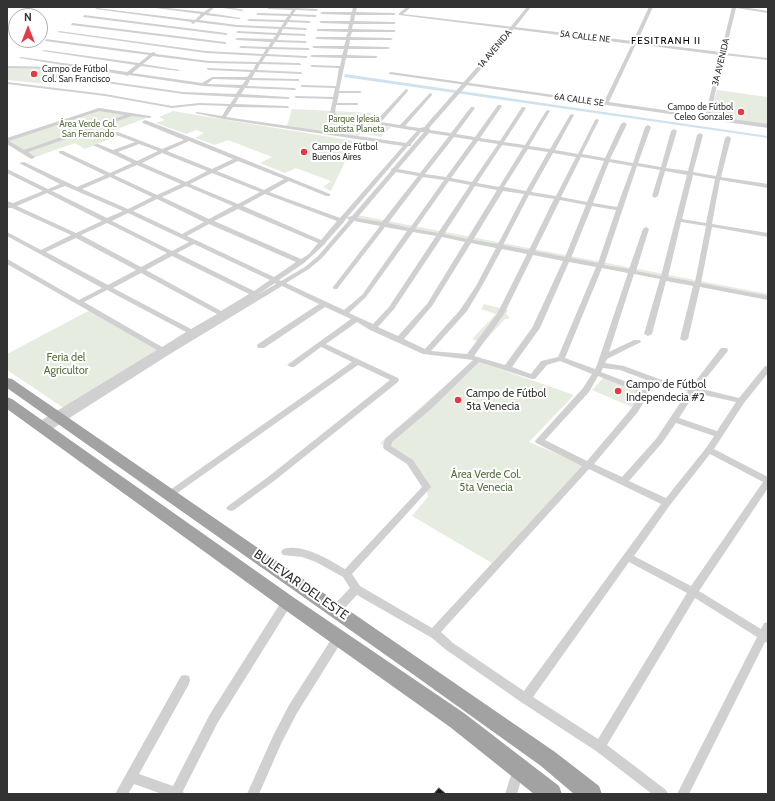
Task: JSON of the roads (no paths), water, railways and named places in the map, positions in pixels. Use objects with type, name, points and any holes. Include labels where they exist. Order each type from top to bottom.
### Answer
[{"type":"highway","name":"BULEVAR DEL ESTE","points":[[7,382],[50,422],[287,602],[457,720],[550,794]]},
{"type":"highway","name":"BULEVAR DEL ESTE","points":[[7,402],[50,422],[170,494],[548,759],[591,794]]},
{"type":"street","points":[[150,7],[239,18]]},
{"type":"street","points":[[105,95],[141,63],[212,7]]},
{"type":"street","points":[[219,7],[242,10]]},
{"type":"street","points":[[355,7],[332,113],[335,116],[420,130],[427,129],[453,135],[552,150],[662,170],[718,177],[768,186]]},
{"type":"street","points":[[383,7],[396,7]]},
{"type":"street","name":"5A CALLE NE","points":[[409,7],[400,12],[403,15],[768,59]]},
{"type":"street","name":"1A AVENIDA","points":[[427,129],[529,7]]},
{"type":"street","points":[[606,103],[650,7]]},
{"type":"street","points":[[735,7],[768,12]]},
{"type":"street","name":"3A AVENIDA","points":[[707,118],[735,7]]},
{"type":"street","points":[[269,8],[317,10]]},
{"type":"street","points":[[223,118],[239,96],[295,8]]},
{"type":"street","points":[[98,9],[237,26],[306,29]]},
{"type":"street","points":[[258,14],[315,16]]},
{"type":"street","points":[[322,14],[394,14]]},
{"type":"street","points":[[84,16],[226,34]]},
{"type":"street","points":[[249,20],[308,22]]},
{"type":"street","points":[[321,22],[394,23]]},
{"type":"street","points":[[72,24],[225,43]]},
{"type":"street","points":[[318,30],[394,31]]},
{"type":"street","points":[[59,32],[206,52],[305,57]]},
{"type":"street","points":[[238,32],[305,35]]},
{"type":"street","points":[[317,38],[392,39]]},
{"type":"street","points":[[237,39],[305,42]]},
{"type":"street","points":[[48,40],[209,62],[299,64]]},
{"type":"street","points":[[240,47],[308,49]]},
{"type":"street","points":[[314,47],[388,48]]},
{"type":"street","points":[[44,51],[141,63],[178,70]]},
{"type":"street","points":[[312,56],[376,57]]},
{"type":"street","points":[[21,58],[203,85],[294,89]]},
{"type":"street","points":[[7,67],[69,68],[75,66]]},
{"type":"street","points":[[312,66],[342,67]]},
{"type":"street","points":[[209,69],[300,73]]},
{"type":"street","name":"6A CALLE SE","points":[[391,73],[768,126]]},
{"type":"street","points":[[64,76],[183,93],[286,98]]},
{"type":"street","points":[[203,85],[208,80],[222,78],[297,80]]},
{"type":"street","points":[[7,83],[105,95],[172,106],[199,104],[287,107]]},
{"type":"street","points":[[302,86],[360,92]]},
{"type":"street","points":[[377,123],[406,90]]},
{"type":"street","points":[[401,127],[430,94]]},
{"type":"street","points":[[296,97],[335,98]]},
{"type":"street","points":[[334,104],[357,104]]},
{"type":"street","points":[[345,313],[364,296],[500,106]]},
{"type":"street","points":[[335,288],[473,108]]},
{"type":"street","points":[[373,328],[392,308],[524,108]]},
{"type":"street","points":[[7,141],[99,110],[150,117]]},
{"type":"street","points":[[399,340],[430,305],[548,111]]},
{"type":"street","points":[[197,113],[410,146]]},
{"type":"street","points":[[23,152],[134,114]]},
{"type":"street","points":[[426,352],[463,310],[479,286],[527,194],[572,115]]},
{"type":"street","points":[[346,574],[427,487],[410,462],[387,447],[388,441],[428,407],[473,358],[500,314],[597,120]]},
{"type":"street","points":[[145,122],[328,195]]},
{"type":"street","points":[[506,368],[536,328],[568,257],[607,160],[624,124]]},
{"type":"street","points":[[561,359],[601,264],[648,127]]},
{"type":"street","points":[[165,351],[191,332],[254,294],[307,268],[320,257],[349,217],[410,146],[427,129]]},
{"type":"street","points":[[50,422],[278,282],[311,255],[393,170],[420,130]]},
{"type":"street","points":[[655,196],[674,131]]},
{"type":"street","points":[[116,133],[264,192],[349,217],[385,222],[532,250],[768,298]]},
{"type":"street","points":[[648,334],[665,276],[700,135]]},
{"type":"street","points":[[684,339],[698,283],[718,177],[728,138]]},
{"type":"street","points":[[78,189],[190,139]]},
{"type":"street","points":[[7,141],[32,157]]},
{"type":"street","points":[[114,152],[140,142]]},
{"type":"street","points":[[96,145],[323,243]]},
{"type":"street","points":[[61,152],[242,237],[302,262]]},
{"type":"street","points":[[41,252],[78,236],[238,159]]},
{"type":"street","points":[[22,163],[65,184],[129,211],[426,352],[438,355],[473,358],[532,377],[544,363],[561,359],[622,368],[657,381],[741,402]]},
{"type":"street","points":[[393,170],[620,209]]},
{"type":"street","points":[[7,171],[109,220],[254,294]]},
{"type":"street","points":[[182,236],[289,179]]},
{"type":"street","points":[[8,206],[65,184]]},
{"type":"street","points":[[8,206],[78,236],[222,314]]},
{"type":"street","points":[[678,220],[768,235]]},
{"type":"street","points":[[646,229],[600,365],[586,390],[539,441],[667,503]]},
{"type":"street","points":[[7,234],[191,332]]},
{"type":"street","points":[[80,302],[194,242]]},
{"type":"street","points":[[7,261],[165,351]]},
{"type":"street","points":[[698,283],[768,293]]},
{"type":"street","points":[[261,346],[324,304]]},
{"type":"street","points":[[291,365],[356,319]]},
{"type":"street","points":[[600,365],[637,342]]},
{"type":"street","points":[[231,508],[271,479],[395,380],[321,344]]},
{"type":"street","points":[[623,482],[659,441],[693,390],[724,350]]},
{"type":"street","points":[[170,494],[357,362]]},
{"type":"street","points":[[600,365],[646,392]]},
{"type":"street","points":[[525,698],[667,503],[709,450],[741,402],[768,368]]},
{"type":"street","points":[[436,635],[436,631],[588,465],[634,411],[646,392],[657,381]]},
{"type":"street","points":[[674,419],[719,435]]},
{"type":"street","points":[[600,747],[693,592],[768,481],[709,450]]},
{"type":"street","points":[[286,552],[303,553],[319,559],[346,574],[356,589],[436,635],[449,646],[525,698],[600,747],[662,794]]},
{"type":"street","points":[[628,557],[766,633],[682,794]]},
{"type":"street","points":[[336,610],[356,589]]},
{"type":"street","points":[[132,777],[176,794],[214,718],[287,602]]},
{"type":"street","points":[[252,794],[293,709],[338,638]]},
{"type":"street","points":[[121,794],[132,777],[185,680]]},
{"type":"street","points":[[511,794],[519,768]]},
{"type":"water","points":[[345,74],[768,136],[768,138],[344,77]]},
{"type":"place","name":"Campo de Fútbol Col. San Francisco","points":[[34,74]]},
{"type":"place","name":"Campo de Fútbol Celeo Gonzales","points":[[741,112]]},
{"type":"place","name":"Campo de Fútbol Buenos Aires","points":[[304,152]]},
{"type":"place","name":"Campo de Fútbol Independecia #2","points":[[618,391]]},
{"type":"place","name":"Campo de Fútbol 5ta Venecia","points":[[458,400]]},
{"type":"district","name":"FESITRANH II","points":[[666,41]]},
{"type":"park label","name":"Parque Iglesia Bautista Planeta","points":[[354,124]]},
{"type":"park label","name":"Área Verde Col. San Fernando","points":[[88,130]]},
{"type":"park label","name":"Feria del Agricultor","points":[[66,364]]},
{"type":"park label","name":"Área Verde Col. 5ta Venecia","points":[[486,481]]}]
